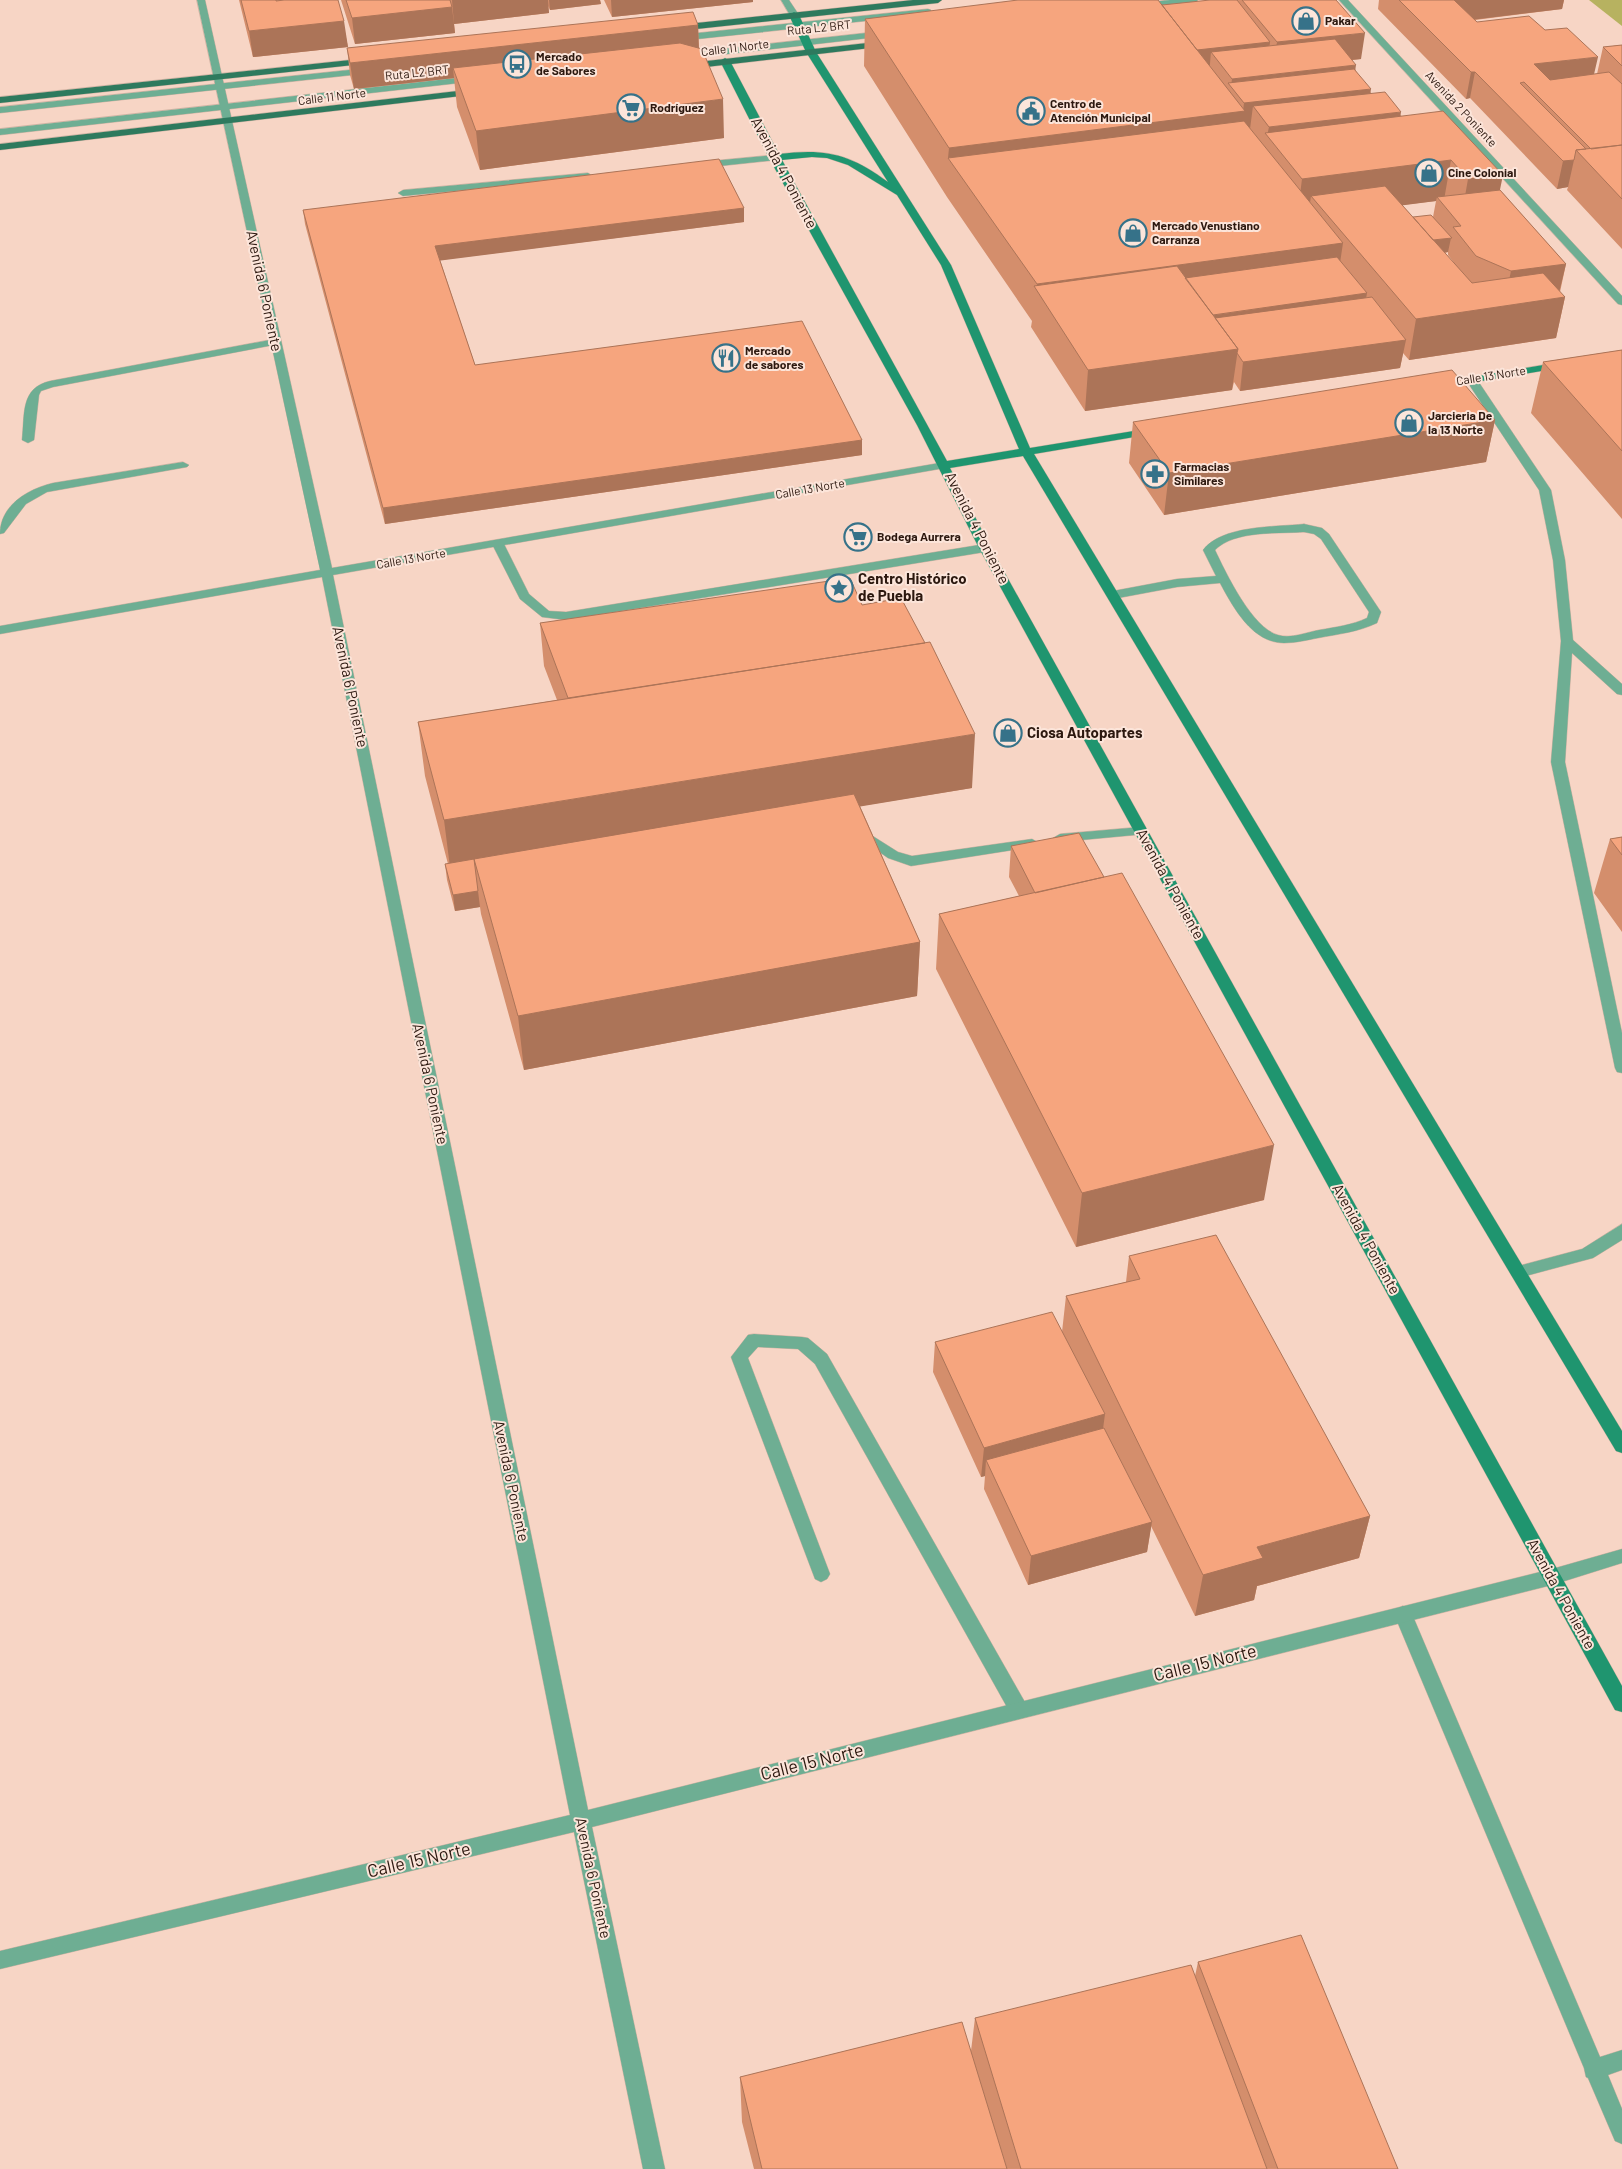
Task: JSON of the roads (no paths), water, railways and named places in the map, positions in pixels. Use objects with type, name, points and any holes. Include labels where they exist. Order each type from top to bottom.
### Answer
[{"type":"main road","name":"Calle 11 Norte","points":[[667,29],[938,0]]},
{"type":"main road","points":[[794,15],[811,52],[946,265],[1019,440],[1622,1446]]},
{"type":"main road","name":"Calle 11 Norte","points":[[675,68],[892,44]]},
{"type":"main road","points":[[0,100],[218,82],[383,59]]},
{"type":"main road","name":"Avenida 4 Poniente","points":[[725,62],[774,158],[945,465],[985,548],[1622,1704]]},
{"type":"main road","name":"Calle 11 Norte","points":[[0,147],[225,115],[490,90]]},
{"type":"main road","points":[[774,158],[818,153],[840,157],[866,170],[901,195]]},
{"type":"main road","name":"Calle 13 Norte","points":[[1432,386],[1575,363]]},
{"type":"main road","name":"Calle 13 Norte","points":[[945,465],[1159,430]]},
{"type":"street","name":"Avenida 6 Poniente","points":[[202,0],[225,115],[326,574],[654,2169]]},
{"type":"street","points":[[785,0],[794,15]]},
{"type":"street","points":[[1135,6],[1194,0]]},
{"type":"street","name":"Avenida 2 Poniente","points":[[1342,0],[1622,302]]},
{"type":"street","name":"Ruta L2 BRT","points":[[671,39],[934,11]]},
{"type":"street","name":"Ruta L2 BRT","points":[[678,56],[897,32]]},
{"type":"street","name":"Ruta L2 BRT","points":[[0,110],[218,82],[376,70]]},
{"type":"street","name":"Ruta L2 BRT","points":[[0,132],[225,115],[480,78]]},
{"type":"street","points":[[687,166],[774,158]]},
{"type":"street","points":[[403,193],[600,174]]},
{"type":"street","points":[[28,440],[33,395],[37,389],[50,384],[275,342]]},
{"type":"street","points":[[1472,380],[1545,490],[1559,560],[1567,641],[1558,762],[1622,1068]]},
{"type":"street","name":"Calle 13 Norte","points":[[0,630],[945,465]]},
{"type":"street","points":[[0,530],[16,505],[33,492],[53,486],[183,466]]},
{"type":"street","points":[[1304,528],[1318,531],[1325,537],[1375,612],[1373,620],[1359,627],[1284,640],[1272,637],[1259,629],[1222,579],[1209,550],[1213,543],[1226,537],[1304,528]]},
{"type":"street","points":[[498,544],[524,596],[546,614],[566,616],[985,548]]},
{"type":"street","points":[[1113,595],[1177,583],[1222,579]]},
{"type":"street","points":[[1567,641],[1622,691]]},
{"type":"street","points":[[849,829],[857,830],[893,855],[912,861],[1069,837],[1141,831]]},
{"type":"street","points":[[1518,1272],[1593,1253],[1610,1243],[1622,1230]]},
{"type":"street","points":[[821,1574],[739,1358],[754,1340],[802,1344],[821,1359],[1019,1710]]},
{"type":"street","name":"Calle 15 Norte","points":[[0,1960],[581,1821],[1552,1577],[1622,1556]]},
{"type":"street","points":[[1403,1614],[1593,2070],[1622,2134]]},
{"type":"street","points":[[1593,2070],[1622,2060]]},
{"type":"place","name":"Pakar","points":[[1306,21]]},
{"type":"place","name":"Mercado de Sabores","points":[[517,64]]},
{"type":"place","name":"Rodríguez","points":[[631,108]]},
{"type":"place","name":"Centro de Atención Municipal","points":[[1031,111]]},
{"type":"place","name":"Cine Colonial","points":[[1429,173]]},
{"type":"place","name":"Mercado Venustiano Carranza","points":[[1133,233]]},
{"type":"place","name":"Mercado de sabores","points":[[726,358]]},
{"type":"place","name":"Jarcieria De la 13 Norte","points":[[1409,423]]},
{"type":"place","name":"Farmacias Similares","points":[[1155,474]]},
{"type":"place","name":"Bodega Aurrera","points":[[858,537]]},
{"type":"place","name":"Centro Histórico de Puebla","points":[[839,588]]},
{"type":"place","name":"Ciosa Autopartes","points":[[1008,733]]}]
